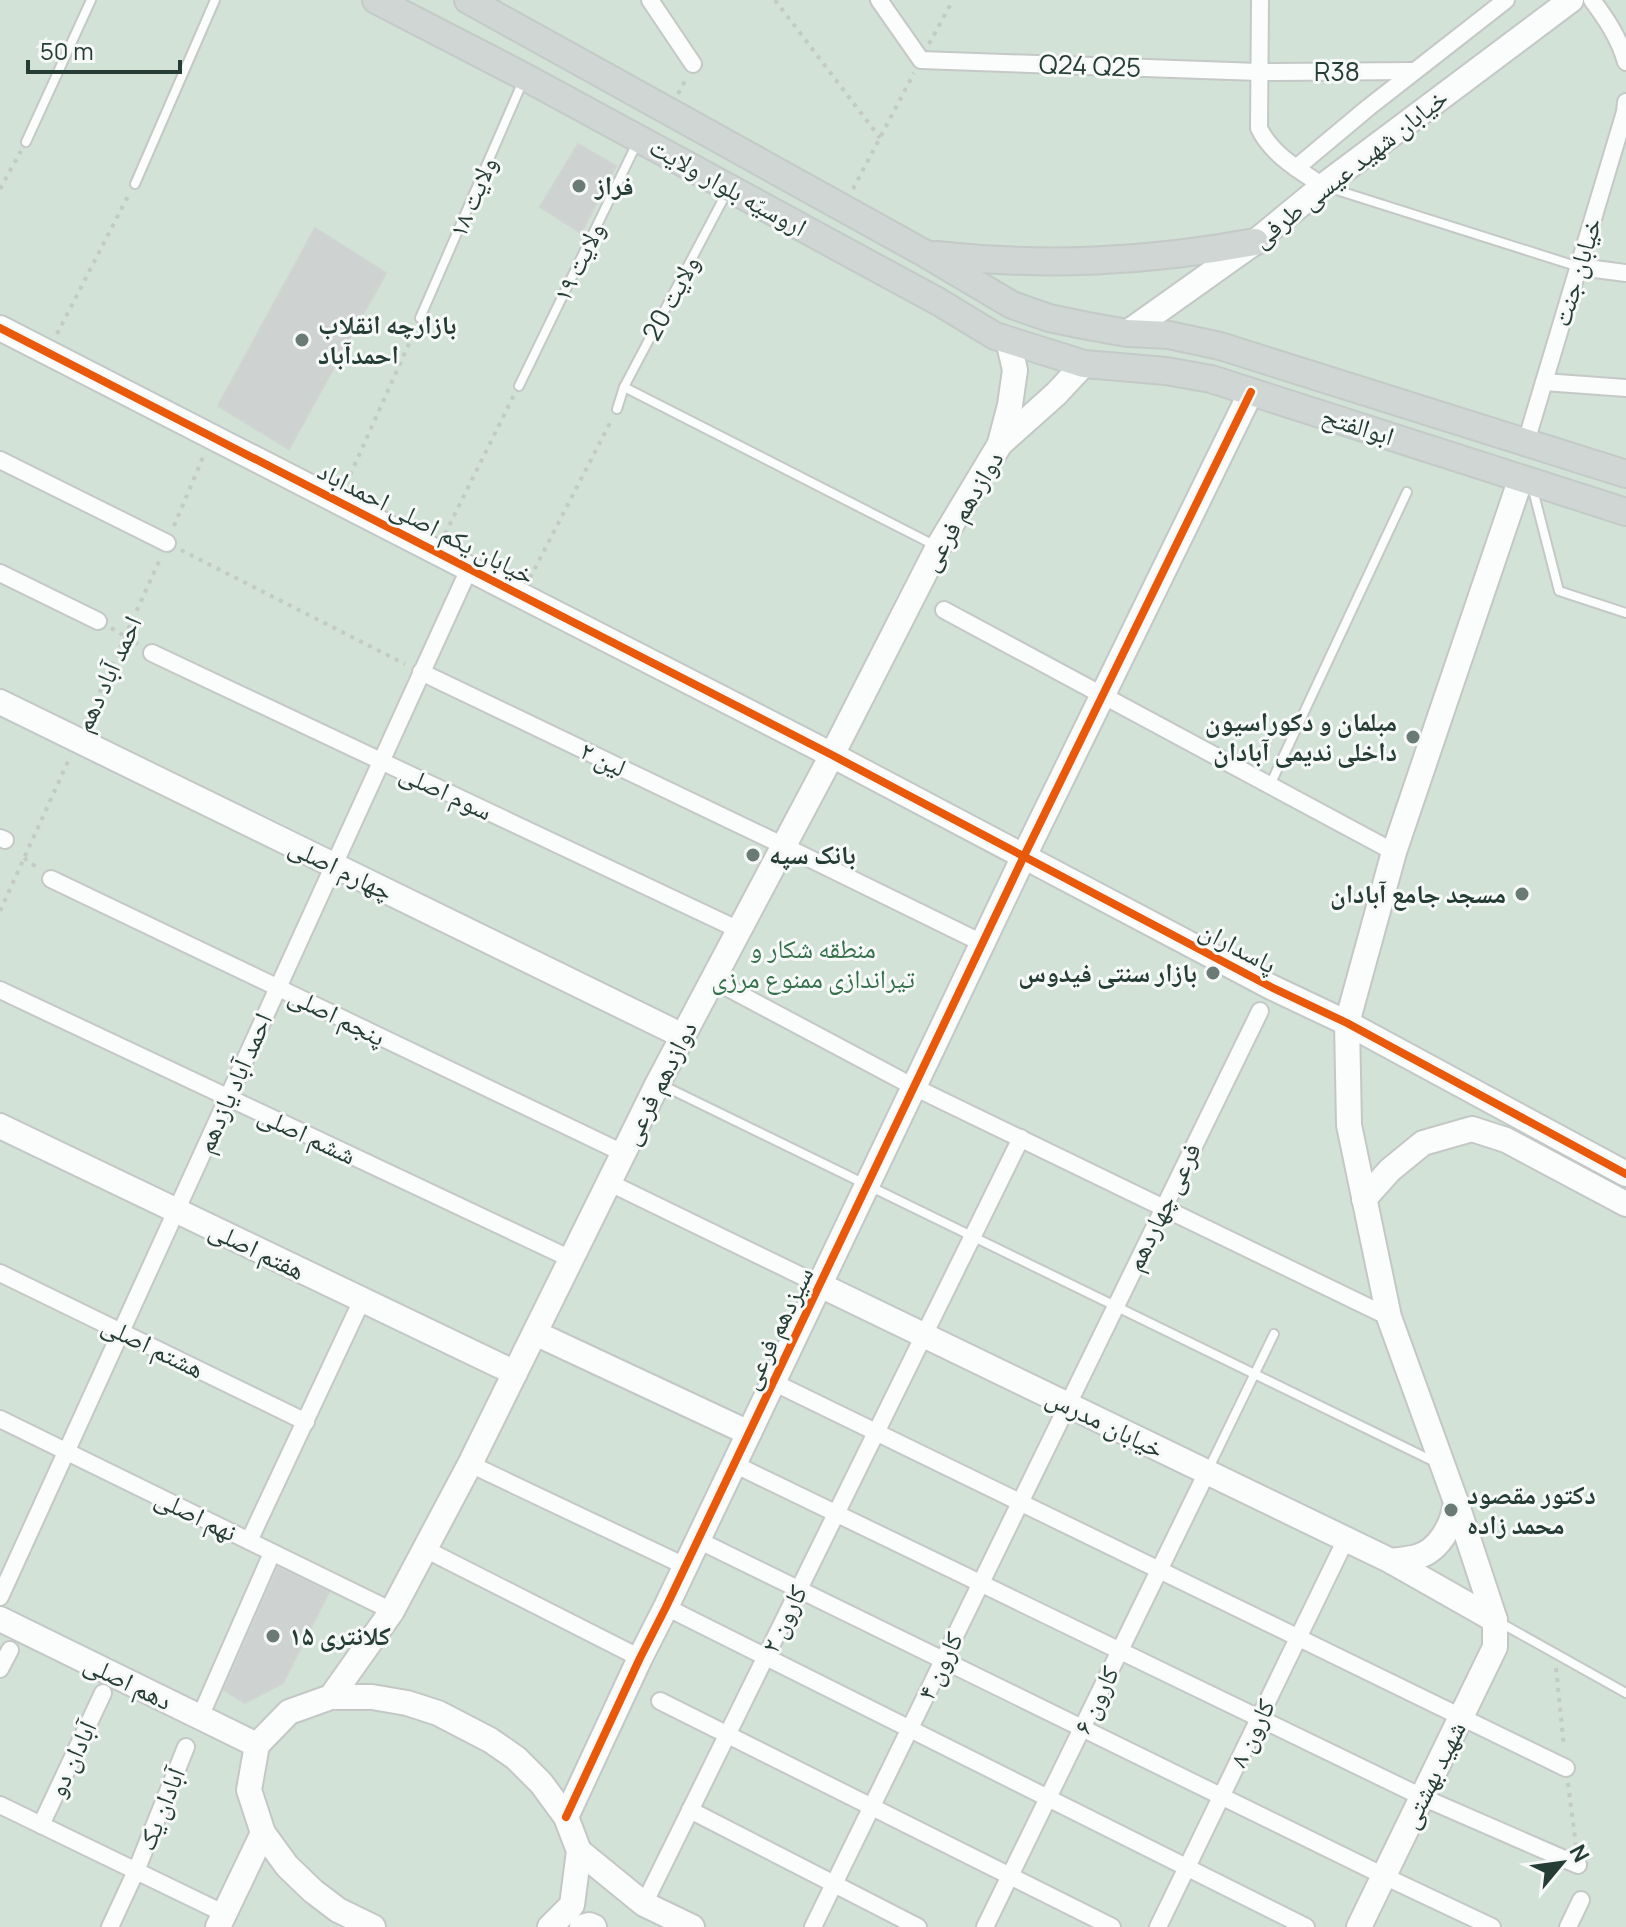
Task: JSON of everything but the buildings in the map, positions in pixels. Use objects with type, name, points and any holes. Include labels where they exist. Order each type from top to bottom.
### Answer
[{"type":"main road","name":"اروسیّه بلوار ولایت","points":[[376,0],[644,141],[939,302],[995,336],[1084,364]]},
{"type":"main road","name":"اروسیّه بلوار ولایت","points":[[468,0],[926,254],[1012,305],[1049,318],[1127,333]]},
{"type":"main road","points":[[644,141],[664,131],[669,112]]},
{"type":"main road","points":[[720,183],[710,167],[719,150],[728,145]]},
{"type":"main road","points":[[926,254],[1020,262],[1099,262],[1162,257],[1255,242]]},
{"type":"main road","points":[[1084,364],[1127,333]]},
{"type":"main road","name":"ابوالفتح","points":[[1127,333],[1169,335],[1220,346],[1626,474]]},
{"type":"main road","name":"ابوالفتح","points":[[1084,364],[1166,371],[1211,379],[1626,512]]},
{"type":"street","points":[[650,0],[693,64]]},
{"type":"street","points":[[879,0],[921,60]]},
{"type":"street","points":[[1260,0],[1259,128],[1266,142],[1323,186]]},
{"type":"street","points":[[1296,168],[1506,0]]},
{"type":"street","name":"خیابان شهید عیسی طرفی","points":[[1127,333],[1255,242],[1323,186],[1571,0]]},
{"type":"street","points":[[1592,0],[1614,32],[1626,62]]},
{"type":"street","name":"Q24 Q25","points":[[921,60],[1259,72]]},
{"type":"street","name":"R38","points":[[1259,72],[1415,71]]},
{"type":"street","name":"خیابان جنت","points":[[1526,442],[1626,109]]},
{"type":"street","points":[[1579,267],[1626,273]]},
{"type":"street","name":"خیابان یکم اصلی احمداباد","points":[[0,328],[832,755]]},
{"type":"street","points":[[1000,444],[1015,370],[1008,340]]},
{"type":"street","name":"دوازدهم فرعی","points":[[331,1697],[392,1611],[470,1464],[658,1083],[938,547],[1000,444],[1056,394],[1084,364]]},
{"type":"street","points":[[1544,382],[1626,388]]},
{"type":"street","name":"سیزدهم فرعی","points":[[566,1817],[982,943],[1251,392]]},
{"type":"street","points":[[0,460],[167,543]]},
{"type":"street","points":[[1495,1620],[1389,1317],[1349,1125],[1347,1023],[1394,852],[1526,480]]},
{"type":"street","name":"احمد آباد یازدهم","points":[[0,1597],[469,569]]},
{"type":"street","points":[[0,573],[98,621]]},
{"type":"street","points":[[944,610],[1394,852]]},
{"type":"street","name":"سوم اصلی","points":[[152,653],[739,930]]},
{"type":"street","name":"لین ۲","points":[[421,672],[982,943]]},
{"type":"street","name":"چهارم اصلی","points":[[0,702],[683,1036]]},
{"type":"street","name":"پاسداران","points":[[832,755],[1271,987],[1347,1023],[1626,1174]]},
{"type":"street","name":"پنجم اصلی","points":[[51,879],[623,1153]]},
{"type":"street","points":[[713,980],[914,1087],[1389,1317]]},
{"type":"street","name":"ششم اصلی","points":[[0,990],[571,1259]]},
{"type":"street","name":"فرعی چهاردهم","points":[[1067,1404],[1260,1011]]},
{"type":"street","name":"هفتم اصلی","points":[[0,1126],[515,1373]]},
{"type":"street","points":[[1364,1199],[1390,1170],[1423,1143],[1472,1129],[1506,1140],[1626,1204]]},
{"type":"street","name":"کارون ۲","points":[[644,1904],[1021,1138]]},
{"type":"street","points":[[608,1182],[820,1285]]},
{"type":"street","name":"هشتم اصلی","points":[[0,1273],[306,1422]]},
{"type":"street","name":"خیابان مدرس","points":[[820,1285],[1391,1561],[1495,1620]]},
{"type":"street","points":[[249,1541],[362,1300]]},
{"type":"street","points":[[535,1333],[749,1433]]},
{"type":"street","points":[[773,1382],[1566,1768]]},
{"type":"street","name":"کارون ۴","points":[[813,1927],[1067,1404]]},
{"type":"street","name":"نهم اصلی","points":[[0,1419],[392,1611]]},
{"type":"street","points":[[470,1464],[685,1566]]},
{"type":"street","points":[[734,1464],[1422,1797],[1578,1865]]},
{"type":"street","name":"کارون ۶","points":[[985,1927],[1207,1472]]},
{"type":"street","points":[[1391,1561],[1420,1557],[1434,1547],[1449,1527],[1456,1502]]},
{"type":"street","name":"کارون ۸","points":[[1158,1927],[1346,1539]]},
{"type":"street","points":[[698,1540],[1492,1927]]},
{"type":"street","points":[[425,1549],[640,1658]]},
{"type":"street","points":[[200,1717],[272,1553]]},
{"type":"street","points":[[666,1607],[1306,1927]]},
{"type":"street","name":"دهم اصلی","points":[[0,1619],[257,1745]]},
{"type":"street","name":"شهید بهشتی","points":[[1359,1927],[1495,1647],[1495,1620]]},
{"type":"street","points":[[0,1669],[10,1650]]},
{"type":"street","name":"آبادان دو","points":[[41,1825],[103,1693]]},
{"type":"street","points":[[373,1927],[338,1910],[287,1866],[263,1833],[249,1790],[257,1745],[289,1712],[331,1697],[372,1697],[407,1703],[438,1713],[490,1740],[516,1758],[541,1783],[566,1817],[579,1851],[572,1905],[550,1927]]},
{"type":"street","points":[[660,1701],[1112,1927]]},
{"type":"street","name":"آبادان یک","points":[[110,1927],[186,1747]]},
{"type":"street","points":[[0,1805],[136,1871],[222,1921],[263,1833]]},
{"type":"street","points":[[690,1810],[918,1927]]},
{"type":"street","points":[[579,1851],[644,1904],[692,1927]]},
{"type":"street","points":[[1568,1927],[1581,1900]]},
{"type":"street","points":[[582,1927],[594,1927]]},
{"type":"lane","points":[[26,142],[91,0]]},
{"type":"lane","points":[[135,184],[215,0]]},
{"type":"lane","name":"ولایت ۱۸","points":[[420,318],[525,77]]},
{"type":"lane","name":"ولایت ۱۹","points":[[519,386],[644,141]]},
{"type":"lane","name":"ولایت 20","points":[[617,409],[624,387],[720,183]]},
{"type":"lane","points":[[1323,186],[1579,267]]},
{"type":"lane","points":[[624,387],[938,547]]},
{"type":"lane","points":[[1526,480],[1559,591],[1626,613]]},
{"type":"lane","points":[[1270,785],[1407,492]]},
{"type":"lane","points":[[658,1083],[1443,1466]]},
{"type":"lane","points":[[1207,1472],[1274,1334]]},
{"type":"lane","points":[[1495,1620],[1626,1693]]},
{"type":"path","points":[[775,0],[881,139]]},
{"type":"path","points":[[842,209],[953,0]]},
{"type":"path","points":[[669,112],[693,64]]},
{"type":"path","points":[[0,189],[26,142]]},
{"type":"path","points":[[48,352],[135,184]]},
{"type":"path","points":[[338,501],[420,318]]},
{"type":"path","points":[[436,552],[519,386]]},
{"type":"path","points":[[522,594],[617,409]]},
{"type":"path","points":[[167,543],[421,672]]},
{"type":"path","points":[[98,621],[152,653]]},
{"type":"path","points":[[2,839],[51,879]]},
{"type":"green space","name":"منطقه شکار و تیراندازی ممنوع مرزی","points":[[0,0],[1626,0],[1626,1927],[0,1927]]},
{"type":"cycle path","points":[[0,328],[832,755],[1271,987],[1347,1023],[1626,1174]]},
{"type":"cycle path","points":[[566,1817],[1024,856],[1251,392]]},
{"type":"place","name":"فراز","points":[[579,186]]},
{"type":"place","name":"بازارچه انقلاب احمدآباد","points":[[302,340]]},
{"type":"place","name":"مبلمان و دکوراسیون داخلی ندیمی آبادان","points":[[1413,737]]},
{"type":"place","name":"بانک سپه","points":[[753,855]]},
{"type":"place","name":"مسجد جامع آبادان","points":[[1522,894]]},
{"type":"place","name":"بازار سنتی فیدوس","points":[[1213,973]]},
{"type":"place","name":"دكتور مقصود محمد زاده","points":[[1451,1510]]},
{"type":"place","name":"کلانتری ۱۵","points":[[273,1636]]}]
